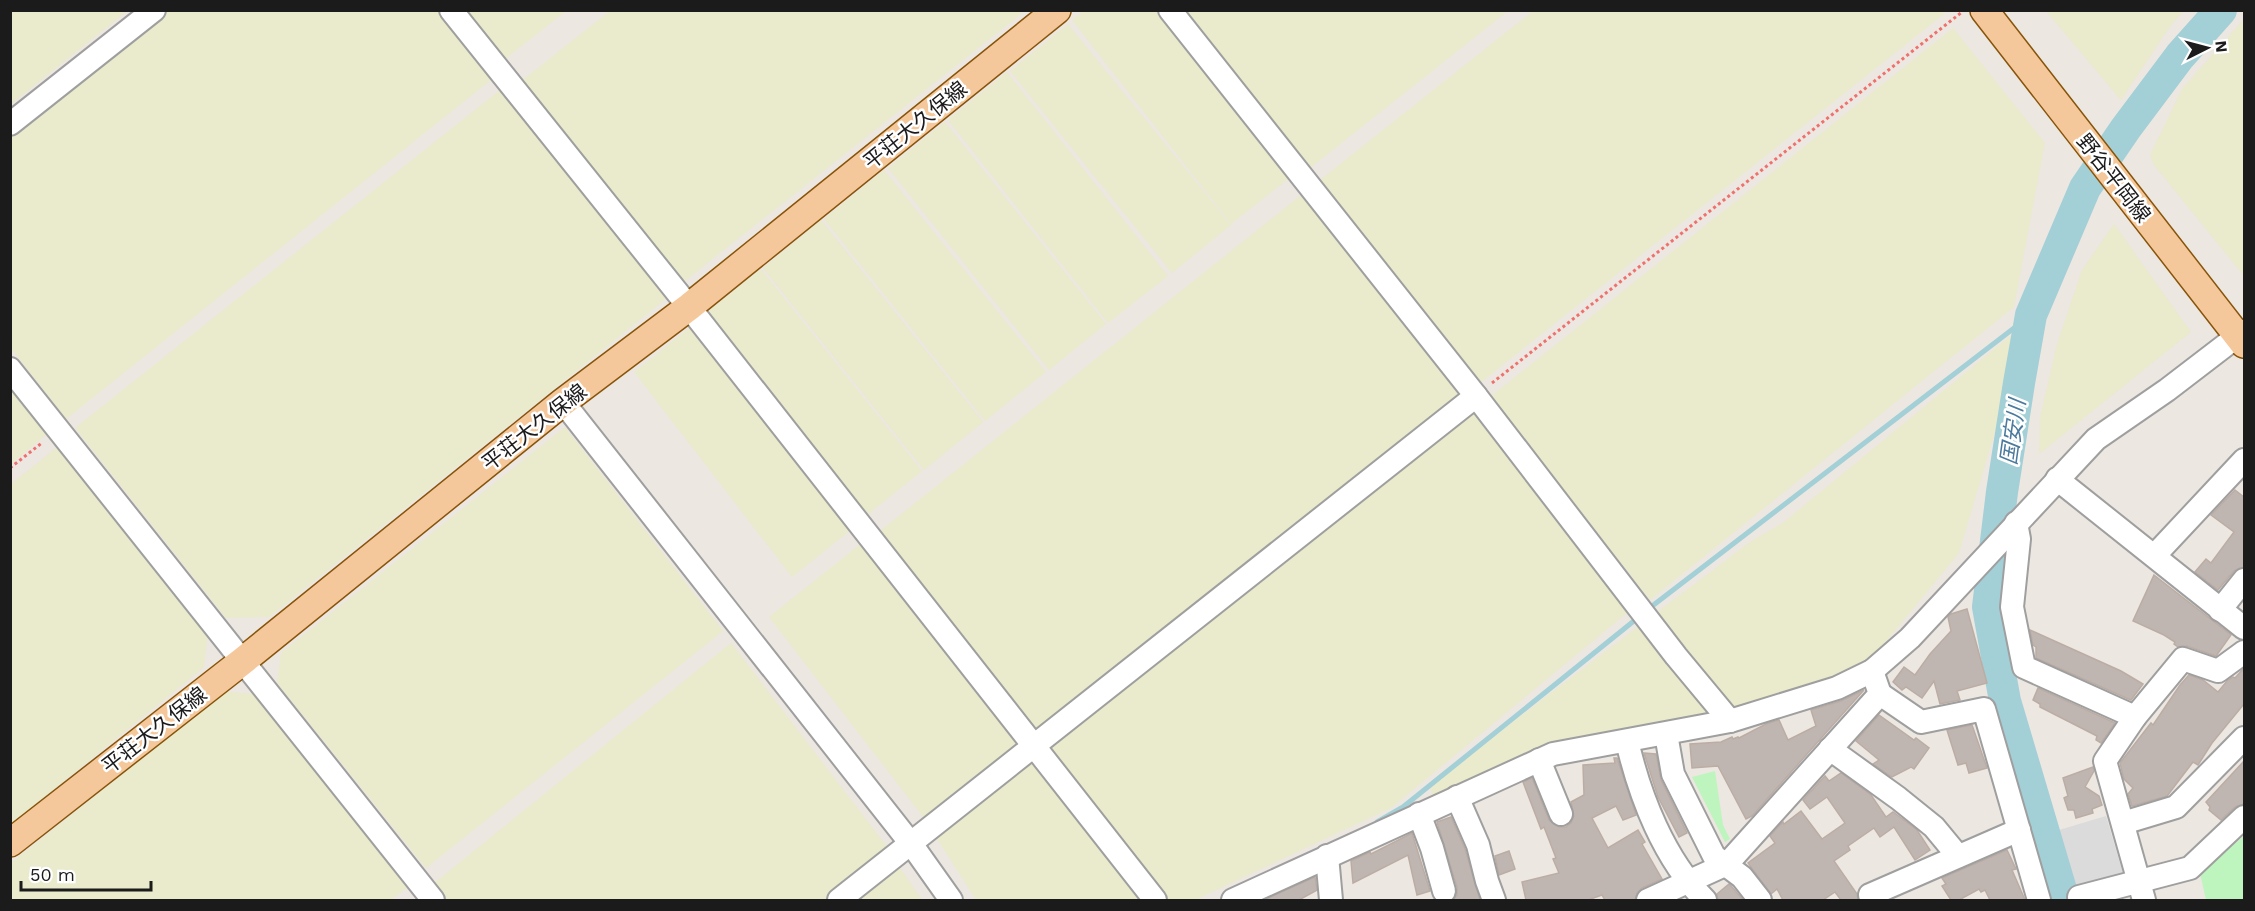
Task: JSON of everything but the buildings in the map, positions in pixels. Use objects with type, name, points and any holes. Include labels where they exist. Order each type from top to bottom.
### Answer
[{"type":"main road","name":"平荘大久保線","points":[[10,843],[244,660],[564,402],[689,308],[1057,10]]},
{"type":"main road","name":"野谷平岡線","points":[[1984,10],[2091,150],[2242,337]]},
{"type":"street","points":[[10,124],[154,10]]},
{"type":"street","points":[[451,10],[1155,900]]},
{"type":"street","points":[[1170,10],[1476,396],[1676,656],[1730,721]]},
{"type":"street","points":[[1233,900],[1553,754],[1730,721],[1837,688],[1872,671],[1910,638],[2096,439],[2242,337]]},
{"type":"street","points":[[10,369],[433,900]]},
{"type":"street","points":[[839,900],[912,845],[1476,396]]},
{"type":"street","points":[[564,402],[912,845],[951,900]]},
{"type":"street","points":[[2155,555],[2241,467]]},
{"type":"street","points":[[2057,479],[2244,628]]},
{"type":"street","points":[[2016,523],[2019,539],[2012,607],[2024,667],[2134,717]]},
{"type":"street","points":[[2220,610],[2244,580]]},
{"type":"street","points":[[2142,891],[2105,761],[2134,717],[2183,659],[2218,671],[2244,652]]},
{"type":"street","points":[[1872,671],[1880,694],[1921,722],[1984,709],[2039,900]]},
{"type":"street","points":[[1648,900],[1726,864],[1880,694]]},
{"type":"street","points":[[1666,734],[1673,774],[1714,856],[1742,877],[1760,900]]},
{"type":"street","points":[[2123,824],[2176,807],[2244,738]]},
{"type":"street","points":[[1627,741],[1648,805],[1666,845],[1687,882],[1705,900]]},
{"type":"street","points":[[1830,749],[1934,827],[1958,856]]},
{"type":"street","points":[[1539,760],[1561,814]]},
{"type":"street","points":[[1457,797],[1478,845],[1486,881],[1494,900]]},
{"type":"street","points":[[1419,814],[1432,848],[1444,891]]},
{"type":"street","points":[[2079,897],[2142,891],[2190,868],[2244,817]]},
{"type":"street","points":[[1873,900],[1870,894],[2019,830]]},
{"type":"street","points":[[1328,856],[1331,900]]},
{"type":"path","points":[[1476,396],[1964,10]]},
{"type":"path","points":[[10,468],[59,429]]},
{"type":"green space","points":[[11,10],[127,10],[127,11],[11,104]]},
{"type":"green space","points":[[1085,10],[1155,11],[1288,179],[1231,224],[1072,20]]},
{"type":"green space","points":[[1941,10],[1944,14],[1480,383],[1320,180],[1533,11]]},
{"type":"green space","points":[[164,11],[444,11],[496,76],[66,419],[11,348],[11,133]]},
{"type":"green space","points":[[465,11],[566,11],[504,60]]},
{"type":"green space","points":[[610,11],[1025,11],[680,285],[520,82]]},
{"type":"green space","points":[[1179,11],[1508,11],[1305,172]]},
{"type":"green space","points":[[2046,11],[2184,11],[2171,25],[2121,100]]},
{"type":"green space","points":[[2244,19],[2244,276],[2154,165],[2150,155],[2182,89]]},
{"type":"green space","points":[[1068,24],[1231,225],[1172,273],[1010,71]]},
{"type":"green space","points":[[1953,28],[2045,143],[2014,307],[1650,600],[1490,397]]},
{"type":"green space","points":[[1007,72],[1168,276],[1108,323],[948,120]]},
{"type":"green space","points":[[505,86],[671,295],[269,617],[226,618],[75,428]]},
{"type":"green space","points":[[945,122],[1106,324],[1049,370],[888,168]]},
{"type":"green space","points":[[884,170],[1046,372],[985,421],[824,219]]},
{"type":"green space","points":[[1305,192],[1465,395],[1035,737],[875,535]]},
{"type":"green space","points":[[821,220],[983,422],[924,470],[763,268]]},
{"type":"green space","points":[[2114,224],[2191,332],[2039,454],[2040,417],[2057,344],[2082,270]]},
{"type":"green space","points":[[761,269],[922,471],[862,519],[702,316]]},
{"type":"green space","points":[[692,326],[852,529],[792,577],[634,372]]},
{"type":"green space","points":[[2010,336],[2015,340],[1997,425],[1959,553],[1864,668],[1733,711],[1656,613],[1750,542],[1784,522]]},
{"type":"green space","points":[[10,384],[48,433],[11,464],[10,464]]},
{"type":"green space","points":[[1472,405],[1633,608],[1391,808],[1195,900],[1161,900],[1043,748]]},
{"type":"green space","points":[[565,427],[723,631],[426,868],[277,683],[281,653]]},
{"type":"green space","points":[[60,445],[208,632],[204,667],[11,824],[11,484]]},
{"type":"green space","points":[[863,542],[1024,744],[927,822],[769,617]]},
{"type":"green space","points":[[1639,626],[1713,716],[1435,799],[1429,786]]},
{"type":"green space","points":[[731,643],[888,848],[824,900],[446,900],[433,884]]},
{"type":"green space","points":[[225,692],[260,694],[411,885],[391,900],[11,900],[11,863]]},
{"type":"green space","points":[[1034,757],[1148,900],[976,900],[934,834]]},
{"type":"green space","points":[[1715,771],[1723,825],[1730,839],[1725,842],[1692,777]]},
{"type":"green space","points":[[2244,836],[2244,900],[2206,900],[2200,873]]},
{"type":"green space","points":[[898,865],[922,900],[853,900]]},
{"type":"shaded area","points":[[2106,816],[2124,877],[2077,891],[2059,830]]},
{"type":"waterway","name":"国安川","points":[[2064,900],[2005,701],[1988,607],[2002,492],[2019,383],[2031,315],[2085,188],[2180,56],[2221,10]]},
{"type":"waterway","points":[[1647,610],[2031,315]]},
{"type":"waterway","points":[[1377,822],[1403,807],[1640,616]]}]
